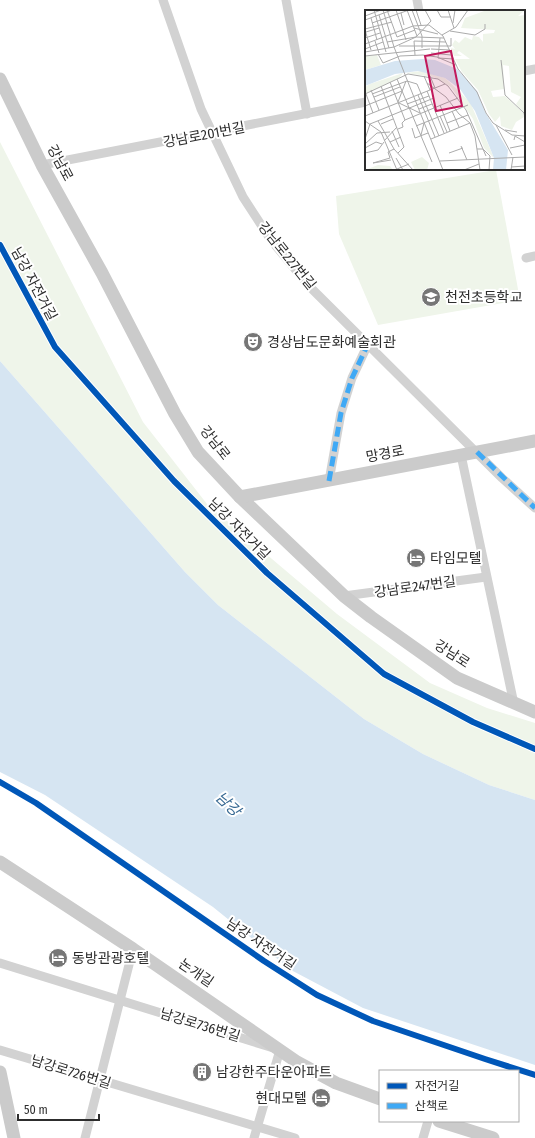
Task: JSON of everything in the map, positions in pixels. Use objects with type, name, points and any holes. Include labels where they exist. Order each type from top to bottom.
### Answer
[{"type":"street","name":"강남로227번길","points":[[163,0],[198,102],[244,197],[271,240],[309,286],[535,508]]},
{"type":"street","points":[[286,0],[308,114]]},
{"type":"street","points":[[417,0],[419,10]]},
{"type":"street","points":[[525,71],[535,69]]},
{"type":"street","name":"강남로","points":[[0,78],[42,165],[102,273],[175,414],[198,452],[240,497],[344,596],[371,617],[457,678],[535,712]]},
{"type":"street","name":"강남로201번길","points":[[42,165],[365,102]]},
{"type":"street","points":[[329,480],[341,413],[352,378],[368,344]]},
{"type":"street","name":"망경로","points":[[240,497],[535,441]]},
{"type":"street","points":[[461,455],[514,704]]},
{"type":"street","name":"강남로247번길","points":[[344,596],[486,577]]},
{"type":"street","name":"논개길","points":[[0,862],[133,949],[297,1062],[336,1082],[379,1099]]},
{"type":"street","points":[[84,1138],[133,949]]},
{"type":"street","name":"남강로736번길","points":[[0,963],[280,1050]]},
{"type":"street","name":"남강로726번길","points":[[0,1050],[296,1138]]},
{"type":"street","points":[[254,1138],[280,1050]]},
{"type":"street","points":[[0,1072],[14,1138]]},
{"type":"street","points":[[423,1138],[428,1122]]},
{"type":"street","points":[[442,1122],[493,1138]]},
{"type":"shaded area","points":[[0,142],[143,422],[207,504],[337,614],[430,683],[487,708],[535,723],[535,800],[489,785],[423,754],[364,719],[218,605],[185,572],[0,361]]},
{"type":"shaded area","points":[[496,170],[520,300],[378,325],[339,234],[336,196]]},
{"type":"water","name":"남강","points":[[0,361],[185,572],[218,605],[364,719],[423,754],[489,785],[535,800],[535,1065],[363,1008],[291,970],[213,907],[45,795],[0,772]]},
{"type":"marked path","points":[[329,481],[341,413],[352,378],[368,344]]},
{"type":"marked path","points":[[477,452],[535,508]]},
{"type":"cycle path","name":"남강 자전거길","points":[[0,245],[55,347],[174,481],[267,573],[384,674],[473,722],[535,749]]},
{"type":"cycle path","name":"남강 자전거길","points":[[0,782],[36,803],[264,961],[317,995],[373,1021],[535,1075]]},
{"type":"place","name":"천전초등학교","points":[[431,297]]},
{"type":"place","name":"경상남도문화예술회관","points":[[253,342]]},
{"type":"place","name":"타임모텔","points":[[416,558]]},
{"type":"place","name":"동방관광호텔","points":[[58,958]]},
{"type":"place","name":"남강한주타운아파트","points":[[202,1072]]},
{"type":"place","name":"현대모텔","points":[[321,1098]]}]
